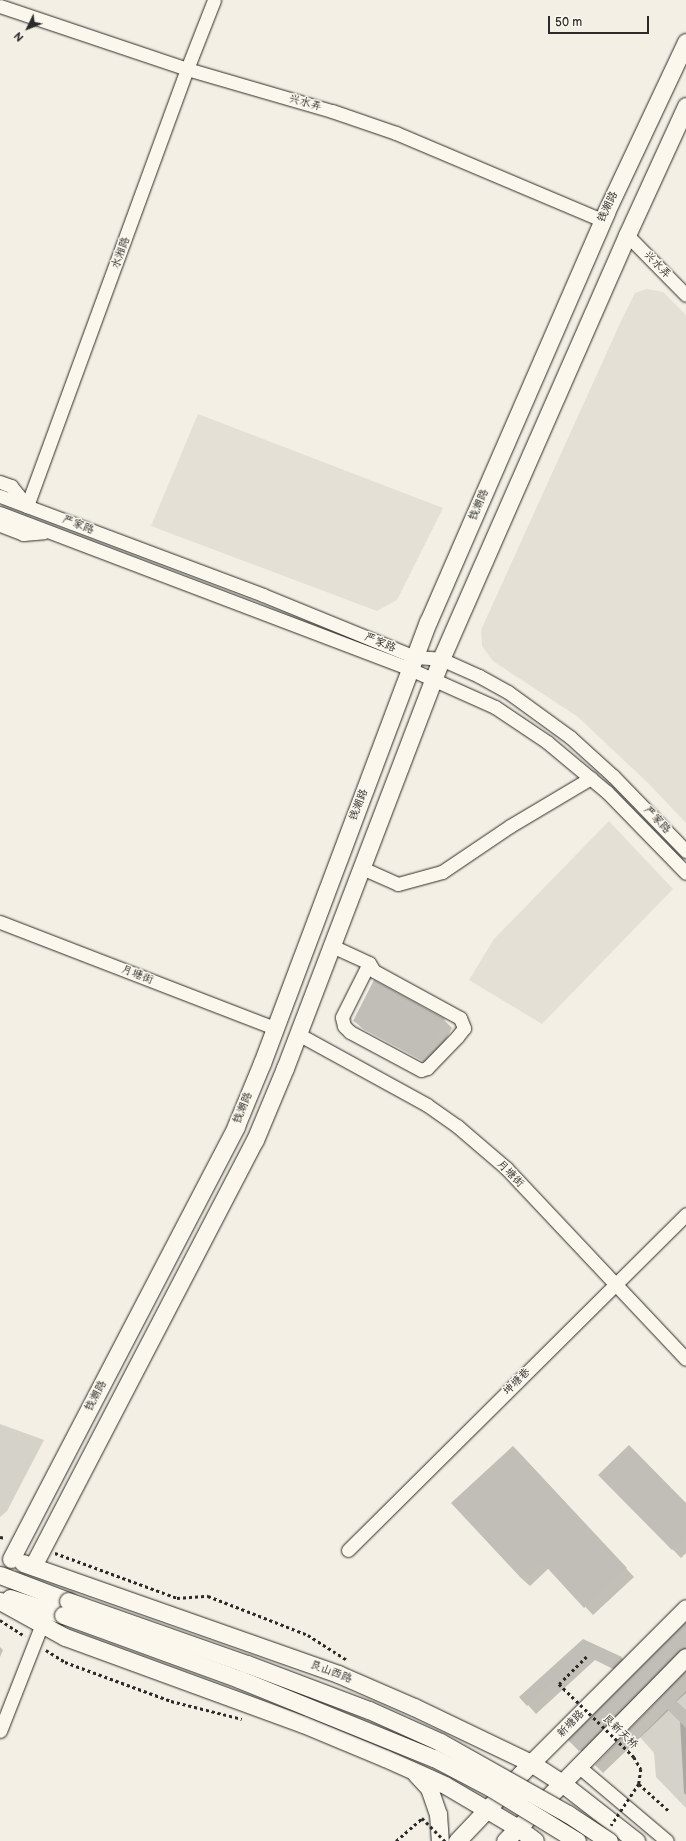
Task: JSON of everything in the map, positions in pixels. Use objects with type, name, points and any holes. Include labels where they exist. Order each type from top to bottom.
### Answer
[{"type":"main road","name":"钱潮路","points":[[6,1557],[227,1145],[275,1028],[431,614],[602,220],[686,42]]},
{"type":"main road","name":"钱潮路","points":[[33,1566],[255,1140],[298,1034],[441,659],[627,235],[686,106]]},
{"type":"main road","name":"艮山西路","points":[[6,1557],[338,1674],[414,1706],[532,1763],[562,1784],[636,1841]]},
{"type":"main road","name":"艮山西路","points":[[0,1576],[65,1608],[434,1758],[491,1788],[577,1841]]},
{"type":"main road","name":"艮山西路","points":[[0,1595],[65,1608],[247,1664],[369,1710],[440,1742],[568,1814],[609,1835]]},
{"type":"main road","points":[[0,1601],[65,1637],[303,1724],[445,1785],[518,1828],[535,1841]]},
{"type":"main road","name":"新塘路","points":[[457,1841],[686,1608]]},
{"type":"main road","points":[[505,1841],[686,1657]]},
{"type":"main road","points":[[411,1770],[429,1788],[438,1814],[440,1841]]},
{"type":"street","name":"水湘路","points":[[27,506],[187,69],[214,0]]},
{"type":"street","name":"兴水弄","points":[[0,6],[187,69],[332,111],[396,133],[602,220]]},
{"type":"street","name":"兴水弄","points":[[627,235],[686,295]]},
{"type":"street","points":[[0,482],[11,486],[27,506]]},
{"type":"street","name":"严家路","points":[[0,496],[263,595],[412,663],[433,680],[495,707],[547,742],[591,778],[640,824],[686,873]]},
{"type":"street","name":"严家路","points":[[0,513],[412,663],[441,659],[479,676],[508,692],[570,737],[613,776],[686,851]]},
{"type":"street","name":"严家路","points":[[0,525],[23,534],[48,531]]},
{"type":"street","points":[[362,868],[398,884],[442,872],[510,826],[591,778]]},
{"type":"street","name":"月塘街","points":[[0,922],[275,1028]]},
{"type":"street","points":[[332,946],[369,963],[374,971],[460,1018],[464,1028],[457,1038],[427,1068],[421,1070],[350,1032],[344,1026],[342,1017],[369,963]]},
{"type":"street","name":"月塘街","points":[[298,1034],[427,1105],[457,1126],[506,1168],[686,1359]]},
{"type":"street","name":"坤塘巷","points":[[348,1550],[686,1214]]},
{"type":"street","points":[[0,1731],[42,1624]]},
{"type":"street","points":[[578,1766],[667,1841]]},
{"type":"path","points":[[0,1620],[65,1662],[171,1701],[248,1721]]},
{"type":"path","name":"艮新天桥","points":[[587,1656],[559,1684],[634,1757],[641,1769],[639,1784]]},
{"type":"path","points":[[609,1835],[639,1784],[669,1811]]},
{"type":"path","points":[[396,1841],[422,1818],[445,1841]]},
{"type":"shaded area","points":[[647,289],[663,292],[686,315],[686,823],[649,784],[578,717],[493,661],[482,646],[481,630],[622,319],[635,293]]},
{"type":"shaded area","points":[[198,414],[443,508],[397,600],[377,611],[151,526]]},
{"type":"shaded area","points":[[609,821],[673,889],[542,1024],[469,980],[494,939]]},
{"type":"shaded area","points":[[0,1424],[44,1440],[7,1511],[0,1517]]},
{"type":"shaded area","points":[[686,1691],[686,1808],[656,1777],[654,1753],[640,1737]]},
{"type":"building","points":[[374,980],[445,1019],[423,1059],[353,1021]]},
{"type":"building","points":[[629,1445],[686,1503],[686,1536],[672,1550],[598,1475]]},
{"type":"building","points":[[513,1446],[627,1568],[584,1608],[540,1560],[521,1578],[451,1503]]},
{"type":"building","points":[[686,1622],[686,1647],[679,1650],[579,1751],[568,1740]]},
{"type":"building","points":[[583,1639],[622,1657],[614,1666],[586,1652],[527,1706],[519,1697]]},
{"type":"building","points":[[686,1671],[686,1675],[668,1693],[686,1710],[686,1728],[660,1702],[594,1766]]}]
